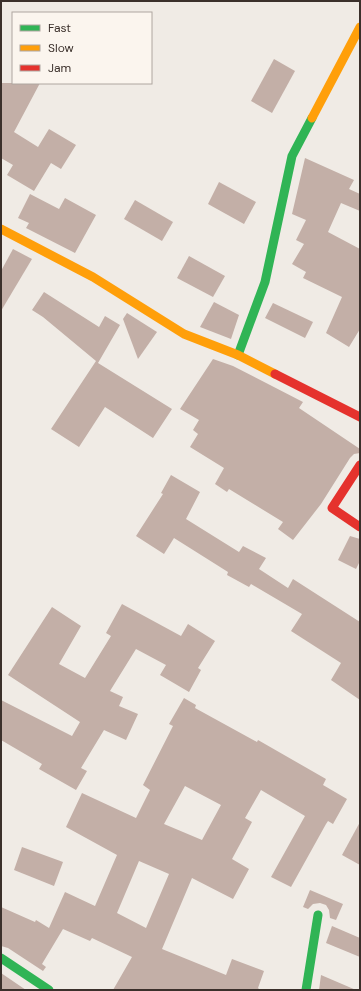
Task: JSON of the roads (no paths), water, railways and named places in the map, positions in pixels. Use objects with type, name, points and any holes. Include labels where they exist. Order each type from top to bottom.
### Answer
[{"type":"street","points":[[238,355],[265,282],[292,156],[360,28]]},
{"type":"street","points":[[1,229],[93,277],[184,334],[238,355],[360,417]]},
{"type":"street","points":[[360,465],[332,508],[360,527]]},
{"type":"street","points":[[306,990],[318,915]]},
{"type":"street","points":[[1,958],[49,990]]}]
